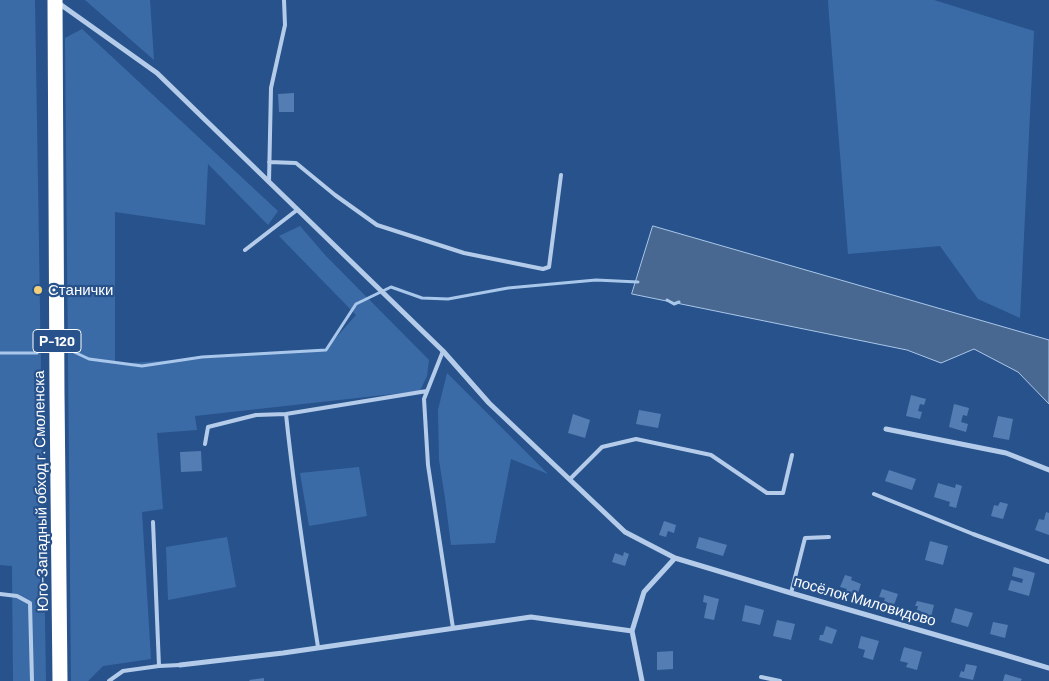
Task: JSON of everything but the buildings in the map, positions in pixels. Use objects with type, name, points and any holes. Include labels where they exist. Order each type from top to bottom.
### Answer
[{"type":"highway","name":"Юго-Западный обход г. Смоленска","points":[[55,0],[60,681]]},
{"type":"street","name":"посёлок Миловидово","points":[[55,0],[157,73],[443,351],[489,402],[625,532],[675,558],[1049,667]]},
{"type":"street","points":[[886,429],[1006,453],[1049,470]]},
{"type":"street","points":[[642,681],[632,631],[644,592],[675,558]]},
{"type":"street","points":[[180,665],[283,653],[531,617],[632,631]]},
{"type":"lane","points":[[269,182],[271,88],[285,25],[284,0]]},
{"type":"lane","points":[[269,162],[296,163],[335,195],[377,224],[464,252],[543,269],[549,267],[561,175]]},
{"type":"lane","points":[[245,250],[297,210]]},
{"type":"lane","points":[[443,351],[424,399],[428,465],[454,628]]},
{"type":"lane","points":[[205,444],[208,427],[256,415],[286,414],[427,391]]},
{"type":"lane","points":[[286,414],[318,647]]},
{"type":"lane","points":[[570,479],[602,447],[636,439],[711,455],[767,493],[782,493],[792,455]]},
{"type":"lane","points":[[874,494],[1049,562]]},
{"type":"lane","points":[[153,522],[159,666]]},
{"type":"lane","points":[[791,593],[804,538],[829,537]]},
{"type":"lane","points":[[0,594],[17,596],[30,603],[32,681]]},
{"type":"lane","points":[[109,681],[123,671],[180,665]]},
{"type":"lane","points":[[761,677],[780,681]]},
{"type":"shaded area","points":[[0,0],[35,0],[46,681],[13,681],[12,566],[0,565]]},
{"type":"shaded area","points":[[85,0],[150,0],[154,60]]},
{"type":"shaded area","points":[[828,0],[934,0],[1034,31],[1020,318],[978,299],[940,246],[848,254]]},
{"type":"shaded area","points":[[82,29],[278,211],[268,225],[208,164],[205,225],[115,212],[115,364],[325,350],[356,315],[279,236],[300,226],[326,256],[429,360],[427,376],[420,391],[195,416],[197,430],[157,433],[163,509],[142,512],[151,659],[103,666],[88,681],[71,681],[65,38]]},
{"type":"shaded area","points":[[653,226],[1049,340],[1049,404],[1018,372],[974,349],[941,363],[907,350],[632,294]]},
{"type":"shaded area","points":[[447,373],[548,474],[511,459],[495,543],[451,545],[439,460],[438,410]]},
{"type":"shaded area","points":[[359,467],[367,516],[309,526],[300,473]]},
{"type":"shaded area","points":[[227,537],[236,587],[168,600],[166,547]]},
{"type":"waterway","points":[[72,351],[89,359],[142,366],[202,357],[326,350],[356,304],[391,287],[422,298],[448,299],[508,288],[596,280],[638,282]]},
{"type":"waterway","points":[[667,300],[674,304],[679,302]]},
{"type":"waterway","points":[[0,353],[37,353]]},
{"type":"place","name":"Станички","points":[[38,290]]}]
